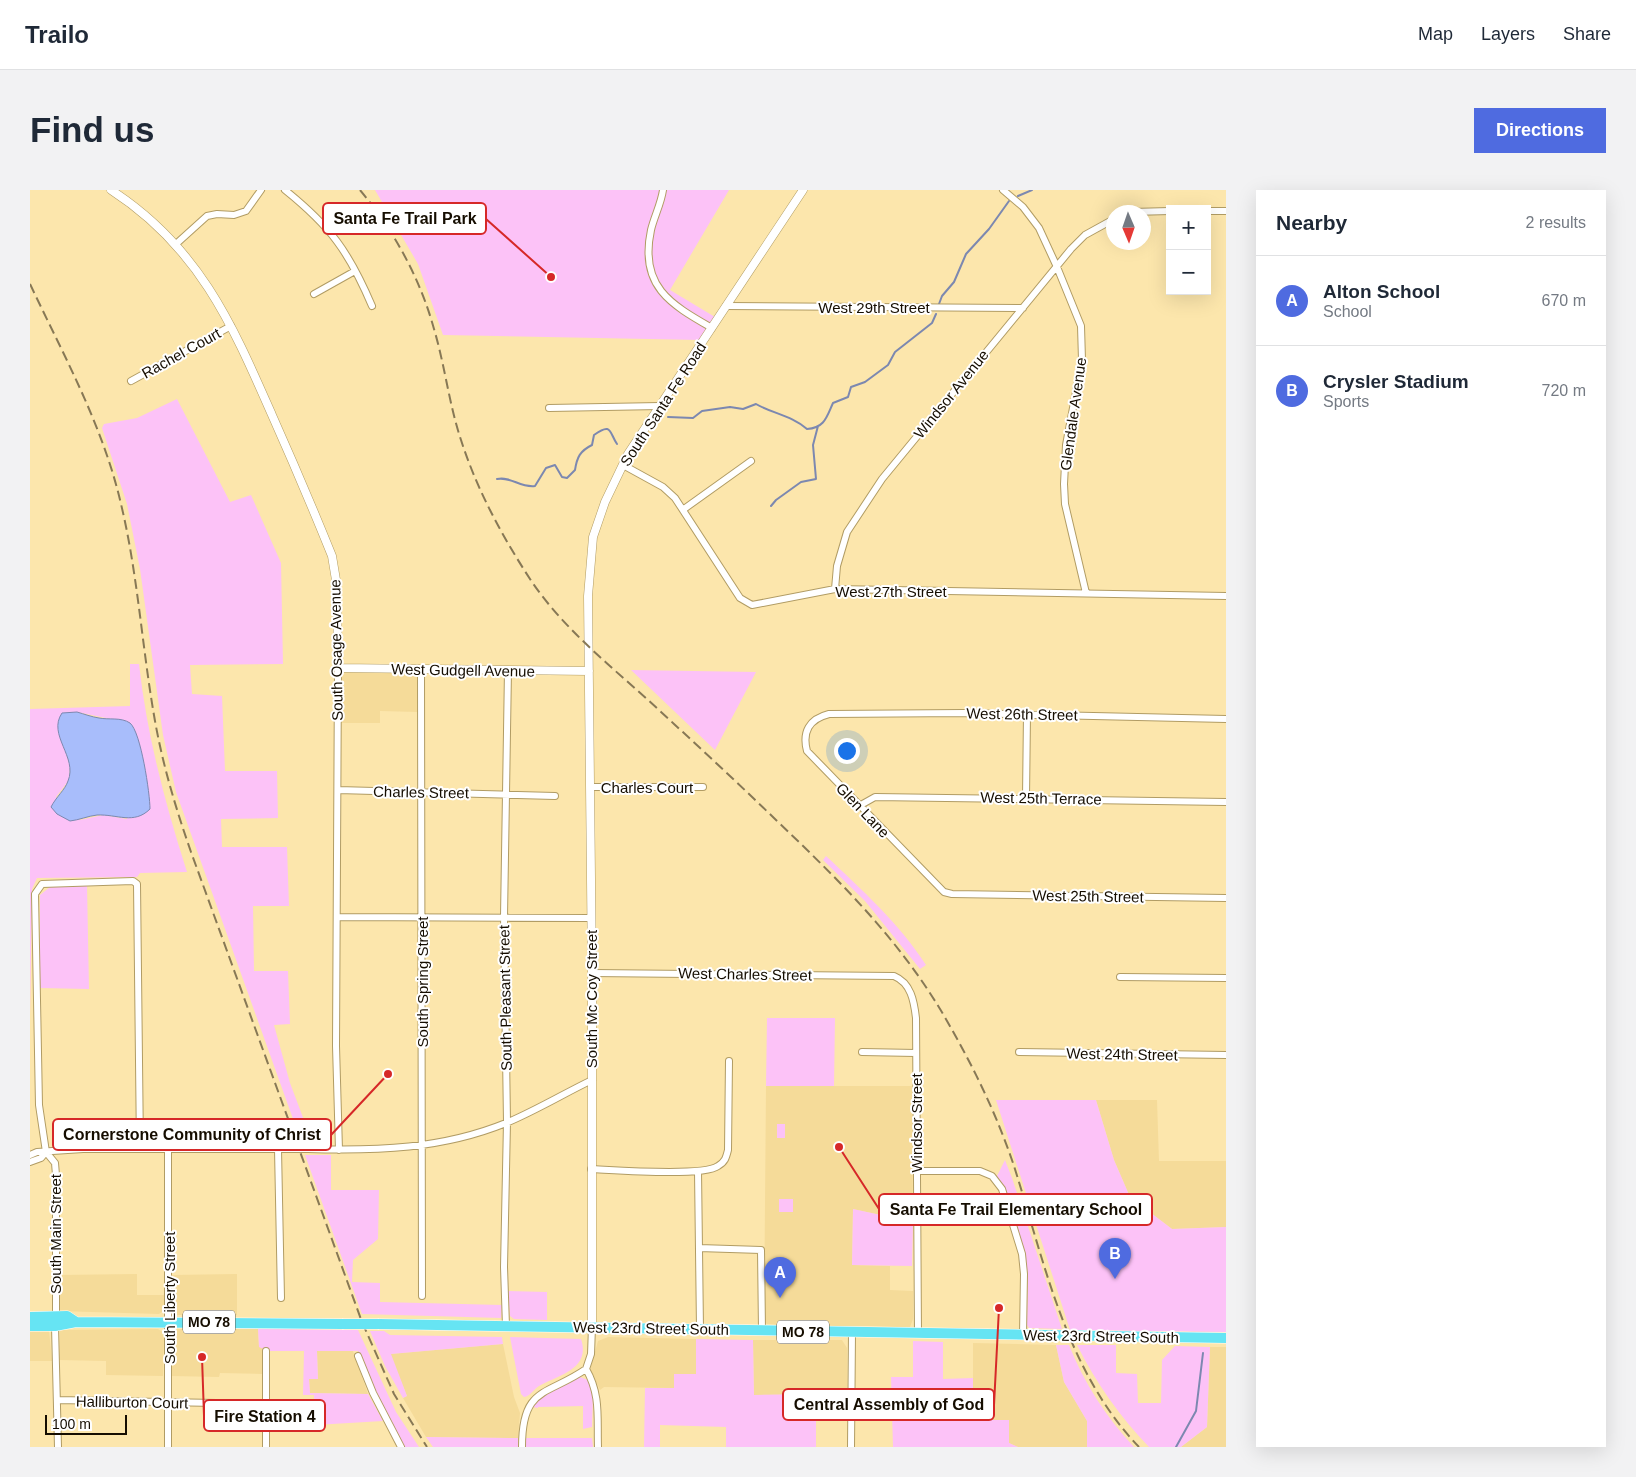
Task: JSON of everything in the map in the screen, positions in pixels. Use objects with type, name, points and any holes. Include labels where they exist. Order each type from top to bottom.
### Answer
[{"type":"main road","name":"West 23rd Street South","points":[[56,1322],[67,1316],[76,1322],[379,1324],[1226,1338]]},
{"type":"main road","name":"MO 78","points":[[30,1317],[56,1322]]},
{"type":"main road","name":"MO 78","points":[[30,1326],[56,1322]]},
{"type":"street","name":"South Osage Avenue","points":[[111,190],[153,221],[176,244],[204,280],[231,326],[332,556],[337,586],[338,668],[336,916],[339,1150]]},
{"type":"street","points":[[176,244],[207,216],[217,214],[234,215],[246,211],[261,190]]},
{"type":"street","points":[[285,190],[314,214],[332,234],[355,271],[372,306]]},
{"type":"street","points":[[663,190],[651,230],[649,264],[655,282],[676,307],[712,328]]},
{"type":"street","name":"South Santa Fe Road","points":[[589,671],[588,596],[593,537],[605,502],[623,465],[660,406],[803,190]]},
{"type":"street","name":"Glendale Avenue","points":[[1003,190],[1023,207],[1039,228],[1077,314],[1083,338],[1082,360],[1066,445],[1064,484],[1065,504],[1086,593]]},
{"type":"street","points":[[1151,212],[1166,211]]},
{"type":"street","points":[[1211,211],[1226,211]]},
{"type":"street","name":"Windsor Avenue","points":[[835,589],[841,545],[847,532],[882,479],[1071,249],[1086,235],[1106,222]]},
{"type":"street","points":[[314,294],[355,271]]},
{"type":"street","name":"West 29th Street","points":[[726,306],[1023,308]]},
{"type":"street","name":"Rachel Court","points":[[131,381],[231,326]]},
{"type":"street","points":[[549,408],[660,406]]},
{"type":"street","points":[[684,509],[751,461]]},
{"type":"street","name":"West 27th Street","points":[[623,465],[663,487],[684,509],[740,598],[745,602],[758,605],[835,589],[1226,596]]},
{"type":"street","name":"West Gudgell Avenue","points":[[338,668],[589,671]]},
{"type":"street","name":"South Spring Street","points":[[421,669],[422,1296]]},
{"type":"street","name":"South Pleasant Street","points":[[506,1326],[504,1268],[507,1122],[504,917],[508,670]]},
{"type":"street","name":"South Mc Coy Street","points":[[589,671],[592,973],[592,1327]]},
{"type":"street","name":"West 26th Street","points":[[819,717],[829,714],[1027,714],[1226,719]]},
{"type":"street","points":[[1026,798],[1027,714]]},
{"type":"street","name":"Glen Lane","points":[[819,717],[811,722],[805,732],[804,741],[807,751],[937,888],[950,894]]},
{"type":"street","name":"Charles Court","points":[[590,787],[703,787]]},
{"type":"street","name":"Charles Street","points":[[338,790],[505,793]]},
{"type":"street","points":[[505,793],[554,796]]},
{"type":"street","name":"West 25th Terrace","points":[[859,806],[875,797],[1226,802]]},
{"type":"street","name":"South Main Street","points":[[58,1447],[56,1175],[55,1163],[46,1152],[39,1105],[36,996],[35,894],[39,886],[46,882],[136,882],[140,1148]]},
{"type":"street","name":"West 25th Street","points":[[950,894],[1226,898]]},
{"type":"street","points":[[336,916],[590,918]]},
{"type":"street","name":"West Charles Street","points":[[592,973],[898,978]]},
{"type":"street","points":[[1120,977],[1226,978]]},
{"type":"street","name":"Windsor Street","points":[[898,978],[904,982],[914,1002],[918,1334]]},
{"type":"street","points":[[862,1052],[916,1052]]},
{"type":"street","name":"West 24th Street","points":[[1019,1052],[1226,1055]]},
{"type":"street","points":[[591,1169],[698,1171],[718,1167],[726,1157],[726,1094],[729,1061]]},
{"type":"street","points":[[30,1155],[38,1152],[83,1149],[379,1150],[422,1146],[466,1137],[507,1122],[592,1080]]},
{"type":"street","name":"South Liberty Street","points":[[168,1148],[168,1447]]},
{"type":"street","points":[[278,1149],[281,1298]]},
{"type":"street","points":[[30,1162],[41,1158],[46,1152]]},
{"type":"street","points":[[698,1171],[700,1330]]},
{"type":"street","points":[[917,1171],[980,1171],[992,1176],[1002,1189],[1022,1254],[1024,1274],[1023,1335]]},
{"type":"street","points":[[699,1248],[761,1250],[762,1331]]},
{"type":"street","points":[[522,1447],[529,1406],[533,1400],[543,1391],[586,1370],[591,1354],[592,1327]]},
{"type":"street","points":[[851,1447],[852,1333]]},
{"type":"street","points":[[266,1351],[266,1447]]},
{"type":"street","points":[[358,1356],[373,1393],[402,1447]]},
{"type":"street","points":[[586,1370],[595,1384],[598,1447]]},
{"type":"street","name":"Halliburton Court","points":[[57,1400],[266,1404]]},
{"type":"shaded area","points":[[375,190],[729,190],[670,290],[715,317],[700,340],[443,335],[418,264]]},
{"type":"shaded area","points":[[177,399],[230,502],[251,495],[281,563],[283,664],[190,665],[192,694],[222,696],[225,771],[277,771],[278,818],[221,819],[222,847],[287,847],[289,906],[253,906],[254,971],[288,971],[290,1024],[274,1025],[290,1083],[313,1144],[302,1144],[176,792],[163,735],[140,569],[127,504],[102,428],[104,424],[137,418]]},
{"type":"shaded area","points":[[130,664],[139,664],[142,691],[158,769],[171,821],[187,872],[140,873],[137,877],[37,878],[32,889],[30,1016],[30,709],[130,706]],"holes":[[[77,712],[130,723],[127,819],[103,815],[80,820],[56,797],[69,780],[70,766],[66,753]]]},
{"type":"shaded area","points":[[631,670],[756,672],[715,750]]},
{"type":"shaded area","points":[[344,671],[414,673],[417,676],[418,712],[380,711],[380,723],[340,723],[341,674]]},
{"type":"shaded area","points":[[826,856],[892,921],[926,965],[920,969],[865,901],[823,860]]},
{"type":"shaded area","points":[[87,885],[89,989],[40,988],[40,895],[50,887]]},
{"type":"shaded area","points":[[767,1018],[835,1018],[834,1086],[766,1086]]},
{"type":"shaded area","points":[[766,1086],[912,1086],[913,1222],[853,1209],[852,1265],[890,1266],[890,1290],[913,1291],[913,1319],[910,1327],[809,1326],[767,1324],[764,1321]]},
{"type":"shaded area","points":[[996,1100],[1096,1100],[1114,1160],[1130,1197],[1172,1229],[1226,1227],[1226,1332],[1070,1330]]},
{"type":"shaded area","points":[[1096,1100],[1157,1100],[1159,1161],[1226,1161],[1226,1227],[1172,1229],[1130,1197],[1114,1160]]},
{"type":"shaded area","points":[[777,1124],[785,1124],[785,1138],[777,1138]]},
{"type":"shaded area","points":[[305,1155],[331,1155],[331,1190],[379,1190],[378,1239],[353,1260],[352,1282],[380,1283],[380,1302],[502,1305],[501,1318],[362,1314]]},
{"type":"shaded area","points":[[1005,1160],[1062,1329],[1029,1328],[1027,1325],[1028,1275],[1025,1255],[1009,1200],[1004,1186],[997,1176]]},
{"type":"shaded area","points":[[779,1199],[793,1199],[793,1212],[779,1212]]},
{"type":"shaded area","points":[[853,1209],[913,1222],[912,1266],[852,1265]]},
{"type":"shaded area","points":[[137,1274],[137,1295],[165,1295],[163,1311],[159,1314],[58,1311],[58,1275]]},
{"type":"shaded area","points":[[237,1274],[237,1315],[173,1315],[171,1312],[171,1275]]},
{"type":"shaded area","points":[[508,1291],[547,1292],[547,1320],[514,1319],[510,1316]]},
{"type":"shaded area","points":[[30,1329],[49,1330],[52,1361],[30,1361]]},
{"type":"shaded area","points":[[158,1329],[164,1333],[163,1376],[106,1375],[106,1361],[59,1360],[60,1330]]},
{"type":"shaded area","points":[[174,1329],[258,1329],[259,1347],[263,1348],[263,1374],[220,1373],[219,1377],[171,1376],[171,1335]]},
{"type":"shaded area","points":[[258,1329],[358,1330],[396,1412],[419,1447],[405,1447],[380,1400],[358,1351],[317,1351],[318,1379],[309,1379],[310,1393],[368,1394],[383,1421],[315,1425],[314,1395],[303,1395],[304,1351],[268,1351],[259,1347]]},
{"type":"shaded area","points":[[370,1331],[384,1331],[390,1335],[502,1337],[503,1344],[391,1354],[407,1396],[403,1398],[385,1366]]},
{"type":"shaded area","points":[[510,1337],[581,1339],[583,1349],[577,1364],[571,1370],[539,1386],[524,1397],[521,1394]]},
{"type":"shaded area","points":[[608,1337],[696,1339],[696,1374],[674,1388],[604,1387],[600,1390],[591,1371],[591,1366],[598,1341]]},
{"type":"shaded area","points":[[696,1339],[753,1340],[754,1395],[816,1394],[816,1447],[726,1447],[726,1427],[660,1425],[660,1447],[644,1447],[645,1388],[674,1388],[674,1374],[696,1374]]},
{"type":"shaded area","points":[[753,1340],[842,1340],[847,1348],[847,1394],[754,1395]]},
{"type":"shaded area","points":[[913,1341],[943,1342],[943,1379],[973,1378],[973,1408],[976,1418],[980,1420],[1009,1420],[1009,1443],[1018,1447],[893,1447],[891,1377],[913,1377]]},
{"type":"shaded area","points":[[973,1343],[1056,1345],[1064,1382],[1087,1421],[1087,1447],[1018,1447],[1009,1443],[1009,1420],[980,1420],[976,1418],[973,1408]]},
{"type":"shaded area","points":[[503,1344],[514,1397],[520,1413],[518,1438],[426,1437],[403,1398],[407,1396],[390,1354]]},
{"type":"shaded area","points":[[1056,1345],[1069,1345],[1097,1399],[1114,1424],[1134,1447],[1087,1447],[1087,1421],[1064,1382]]},
{"type":"shaded area","points":[[1077,1345],[1116,1345],[1116,1373],[1137,1374],[1138,1403],[1161,1403],[1162,1360],[1175,1346],[1210,1347],[1207,1427],[1181,1447],[1149,1447],[1109,1399]]},
{"type":"shaded area","points":[[1210,1347],[1226,1347],[1226,1447],[1181,1447],[1207,1427]]},
{"type":"shaded area","points":[[317,1351],[353,1351],[368,1394],[310,1393],[309,1379],[318,1379]]},
{"type":"shaded area","points":[[580,1377],[588,1380],[593,1395],[592,1427],[583,1429],[583,1406],[533,1407],[543,1395]]},
{"type":"shaded area","points":[[426,1437],[518,1438],[518,1447],[433,1447]]},
{"type":"shaded area","points":[[525,1438],[592,1438],[593,1447],[525,1447]]},
{"type":"water","points":[[77,712],[96,718],[123,720],[130,723],[134,729],[141,750],[148,790],[150,809],[144,814],[131,818],[97,815],[70,821],[57,814],[51,807],[67,784],[70,772],[67,755],[58,730],[58,721],[62,713]]},
{"type":"waterway","points":[[1018,196],[1032,190]]},
{"type":"waterway","points":[[939,304],[942,296],[954,282],[966,254],[989,229],[1009,201]]},
{"type":"waterway","points":[[668,417],[693,418],[702,411],[730,407],[743,409],[756,404],[789,418],[807,429],[813,428],[822,424],[833,403],[848,397],[851,387],[865,382],[888,365],[895,352],[932,323],[936,314]]},
{"type":"waterway","points":[[771,506],[776,500],[801,482],[816,479],[813,445],[818,426]]},
{"type":"waterway","points":[[497,479],[507,479],[535,486],[546,468],[555,465],[562,477],[567,478],[575,470],[580,455],[592,445],[594,435],[607,429],[611,432],[617,444]]},
{"type":"waterway","points":[[1176,1447],[1196,1411],[1203,1353]]},
{"type":"railway","points":[[360,190],[395,239],[413,273],[434,329],[453,413],[467,459],[492,513],[532,582],[545,600],[592,650],[733,779],[849,892],[893,943],[933,998],[969,1061],[1001,1130],[1048,1278],[1076,1351],[1093,1385],[1114,1417],[1139,1447]]},
{"type":"railway","points":[[30,284],[93,419],[113,475],[132,558],[158,738],[185,836],[362,1322],[394,1394],[427,1447]]},
{"type":"place","name":"Santa Fe Trail Park","points":[[551,277]]},
{"type":"place","name":"Cornerstone Community of Christ","points":[[388,1074]]},
{"type":"place","name":"Santa Fe Trail Elementary School","points":[[839,1147]]},
{"type":"place","name":"Crysler Stadium","points":[[1115,1279]]},
{"type":"place","name":"Alton School","points":[[780,1298]]},
{"type":"place","name":"Central Assembly of God","points":[[999,1308]]},
{"type":"place","name":"Fire Station 4","points":[[202,1357]]}]
